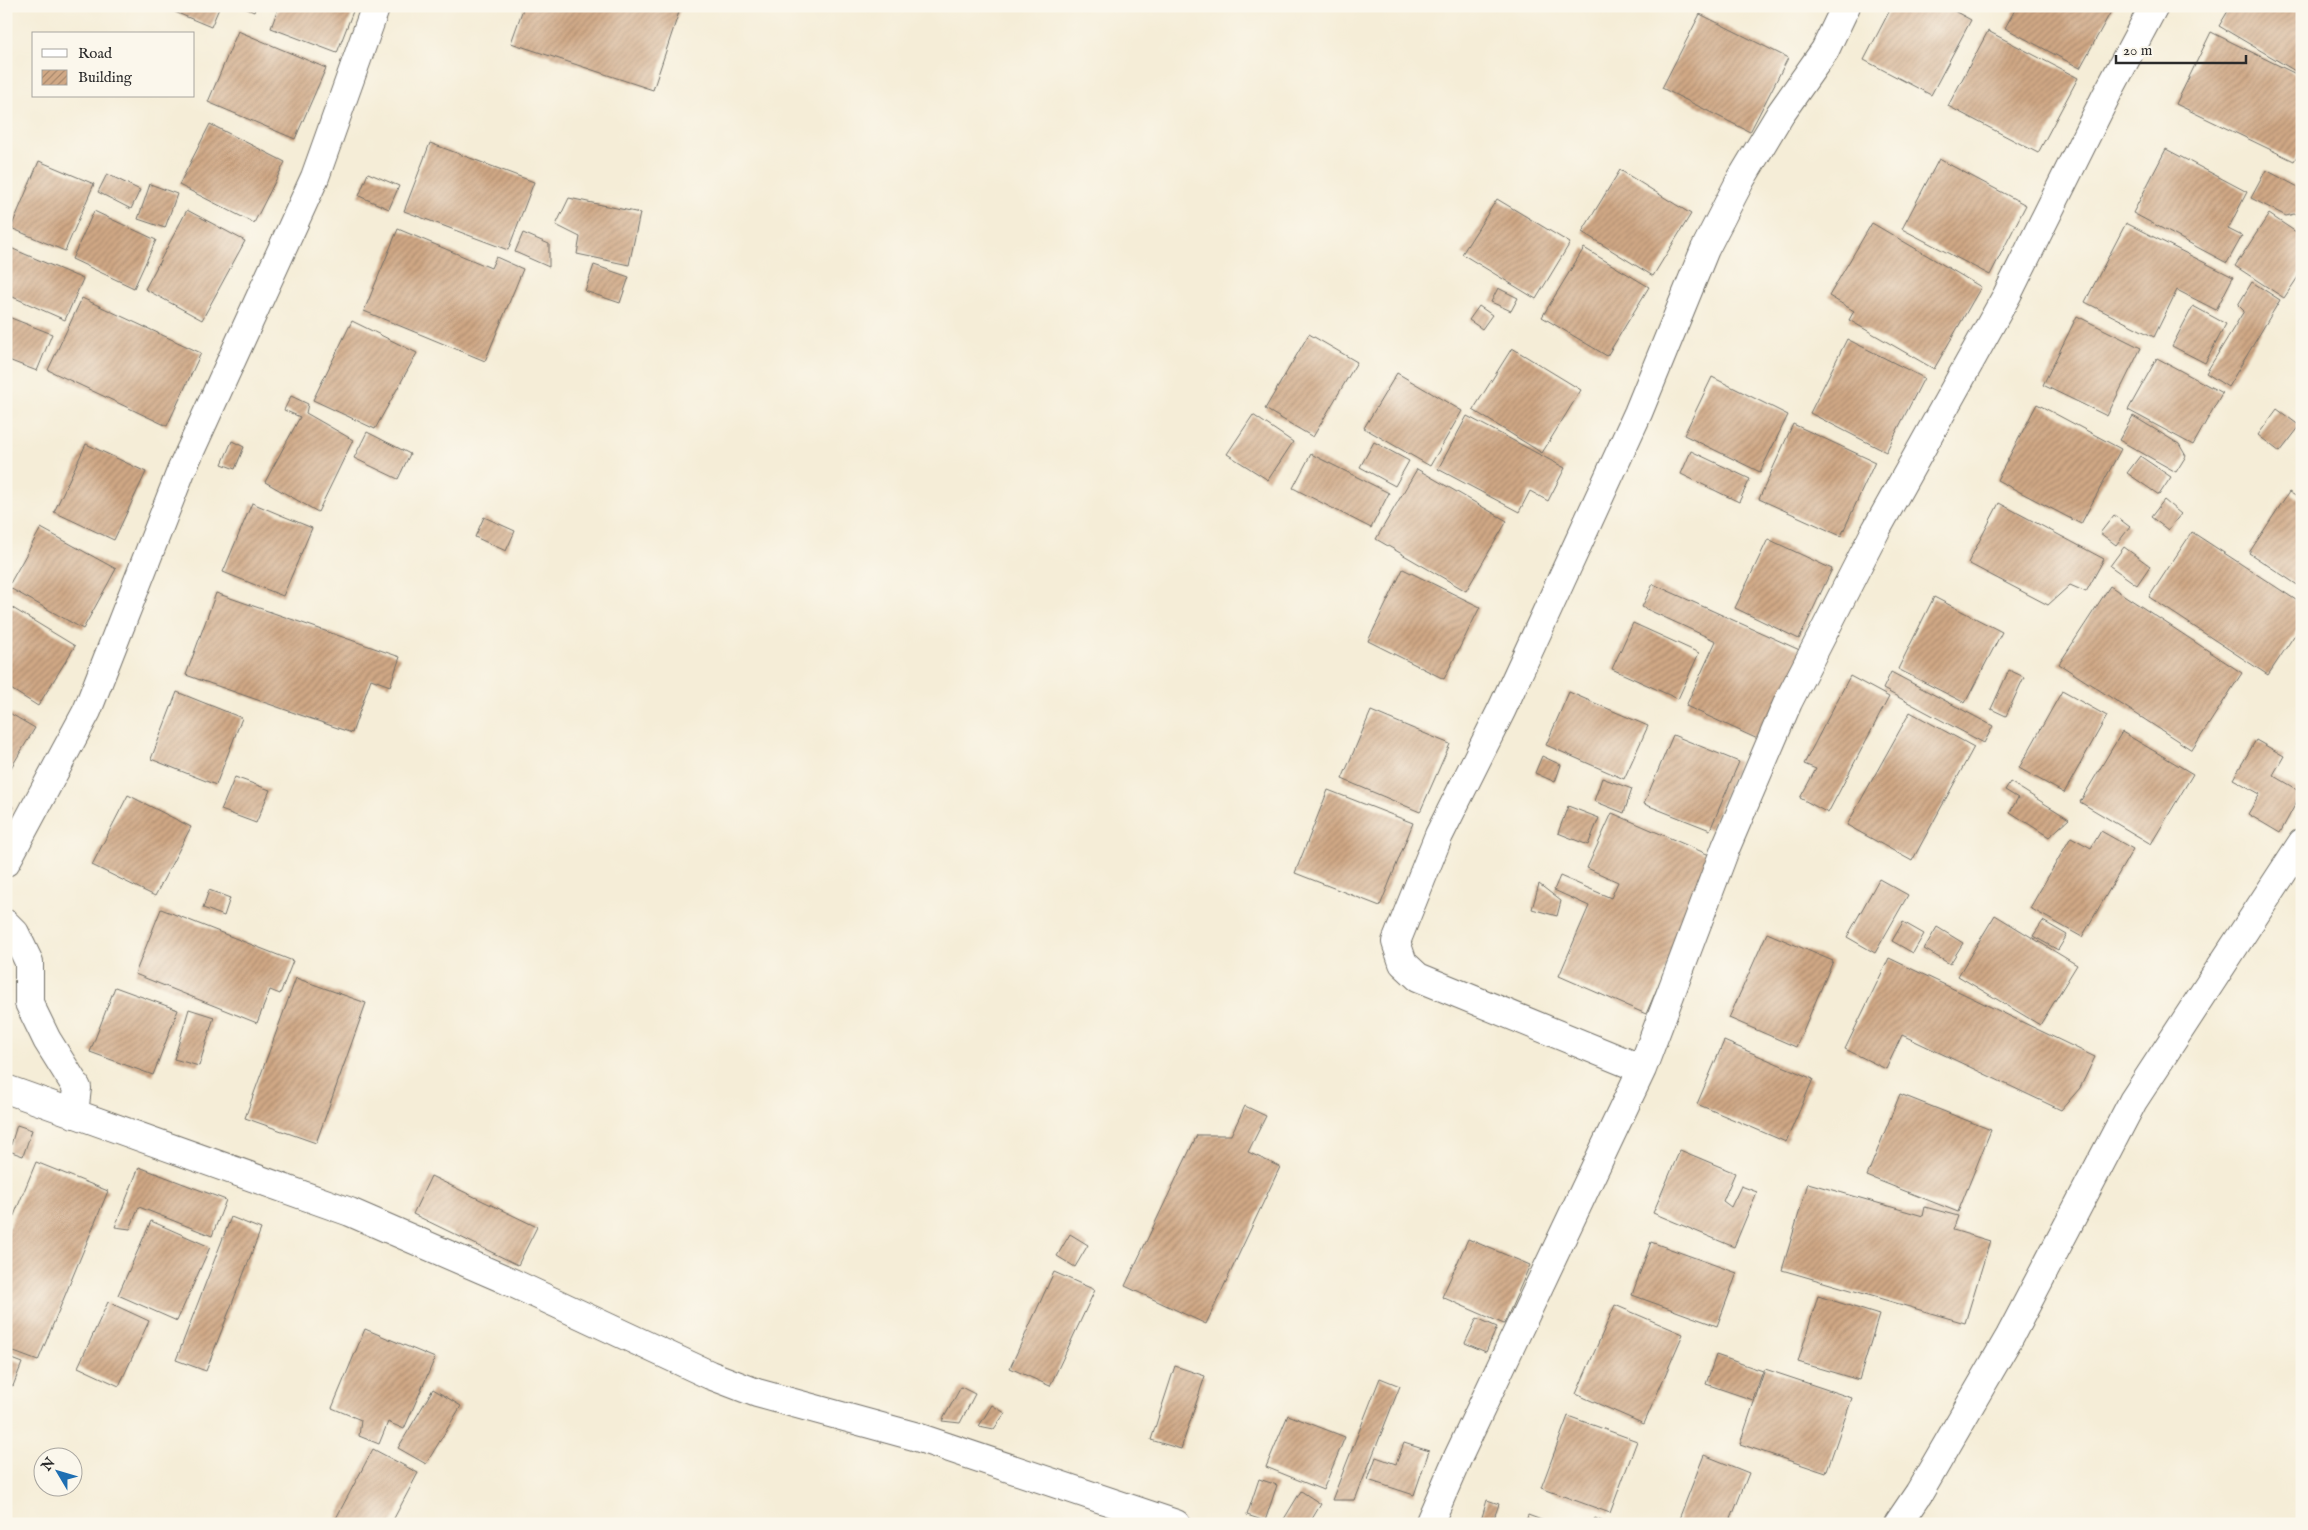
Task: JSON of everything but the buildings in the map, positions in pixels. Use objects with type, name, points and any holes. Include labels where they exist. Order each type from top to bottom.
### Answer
[{"type":"street","points":[[6,862],[87,711],[181,471],[315,177],[376,6]]},
{"type":"street","points":[[1642,1069],[1418,977],[1403,963],[1396,942],[1438,835],[1502,709],[1638,413],[1705,249],[1740,179],[1780,114],[1826,50],[1846,6]]},
{"type":"street","points":[[1429,1524],[1458,1457],[1642,1069],[1726,847],[1788,702],[1876,530],[2007,295],[2106,96],[2154,6]]},
{"type":"street","points":[[1898,1524],[1919,1493],[2010,1336],[2133,1101],[2302,843]]},
{"type":"street","points":[[6,924],[15,934],[29,962],[29,1003],[47,1040],[77,1088],[74,1114]]},
{"type":"street","points":[[6,1089],[350,1212],[502,1278],[710,1375],[756,1393],[914,1436],[1176,1524]]}]
